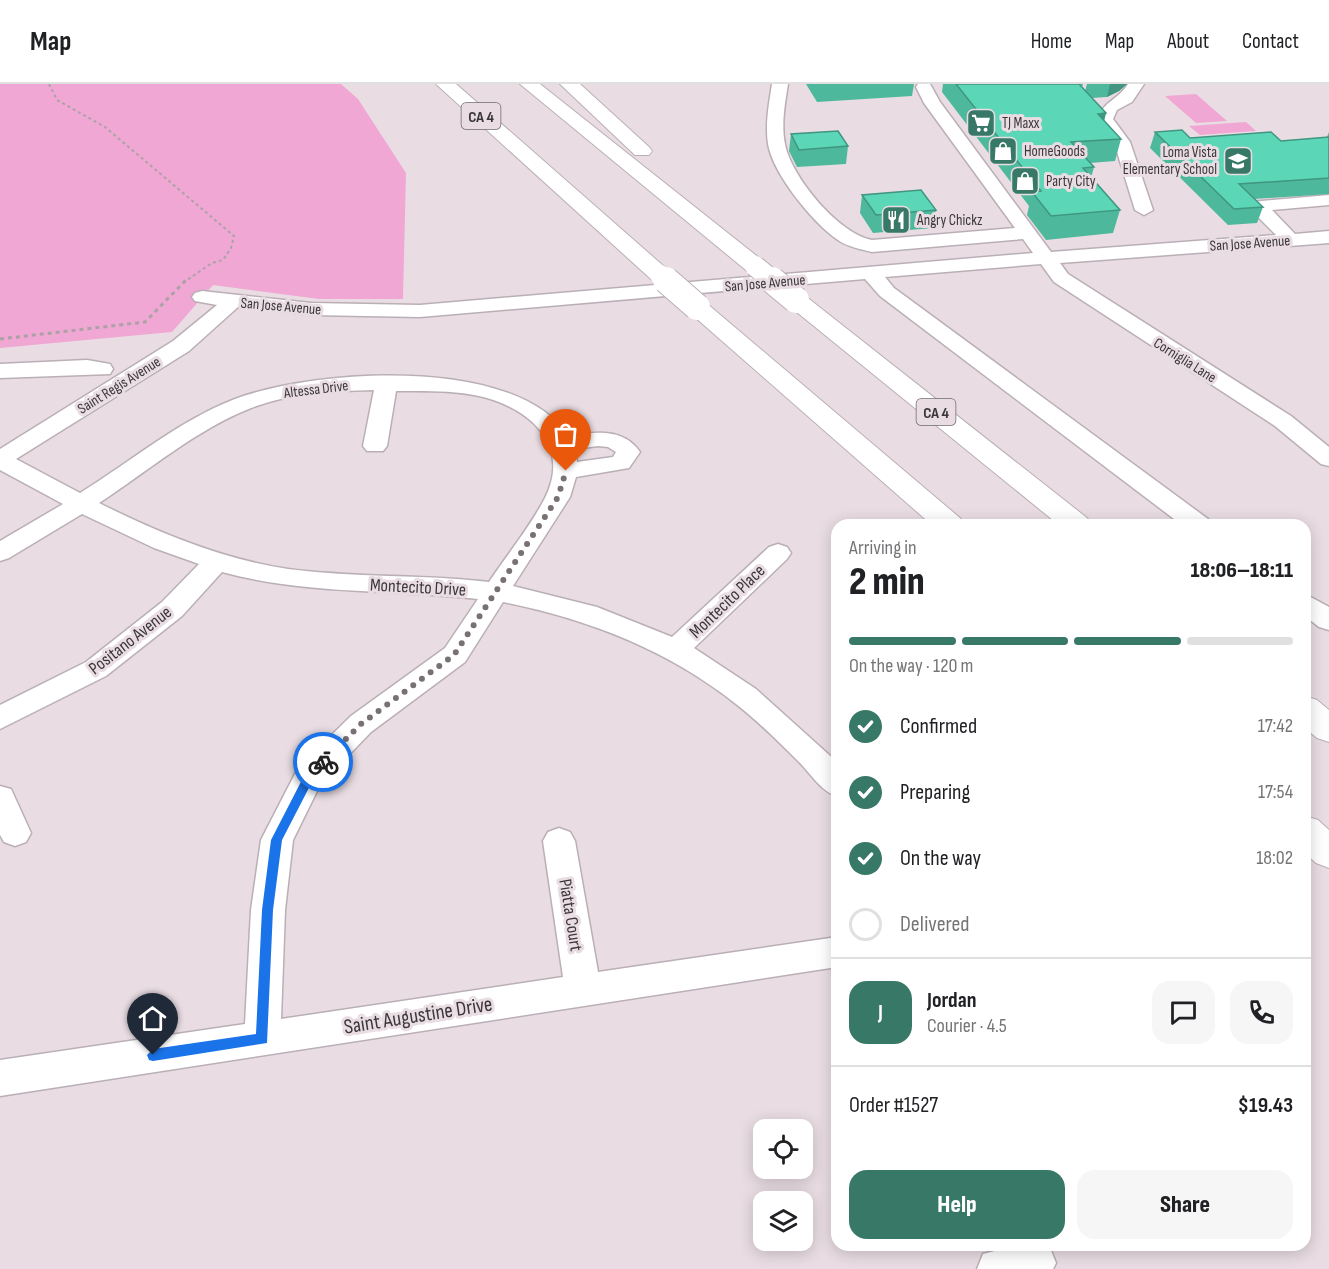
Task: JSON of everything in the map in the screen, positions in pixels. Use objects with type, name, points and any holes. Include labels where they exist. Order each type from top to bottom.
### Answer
[{"type":"highway","name":"CA 4","points":[[445,84],[660,275],[943,519]]},
{"type":"highway","name":"CA 4","points":[[529,84],[1070,519]]},
{"type":"highway","points":[[569,84],[608,117],[704,211],[720,229],[729,244]]},
{"type":"highway","points":[[1311,714],[1329,729]]},
{"type":"highway","points":[[1311,836],[1329,852]]},
{"type":"street","points":[[780,84],[778,150],[805,198],[852,242],[872,246],[1026,233]]},
{"type":"street","points":[[1136,84],[1126,99],[1110,107],[1105,119],[1122,142],[1144,210]]},
{"type":"street","name":"Corniglia Lane","points":[[925,85],[932,103],[1044,258],[1061,278],[1079,292],[1282,421],[1329,459]]},
{"type":"street","points":[[1291,240],[1257,206],[1329,200]]},
{"type":"street","name":"San Jose Avenue","points":[[202,297],[311,309],[420,312],[1044,258],[1329,237]]},
{"type":"street","points":[[871,274],[887,292],[1191,519]]},
{"type":"street","name":"Saint Regis Avenue","points":[[0,460],[181,346],[231,302]]},
{"type":"street","points":[[0,371],[87,367],[102,369]]},
{"type":"street","points":[[375,446],[386,383]]},
{"type":"street","name":"Altessa Drive","points":[[0,552],[81,504],[199,427],[256,399],[288,391],[327,385],[386,383],[435,384],[492,392],[532,410],[547,422],[561,444],[566,471],[558,497],[497,593],[454,655],[361,724],[309,777],[277,840],[268,910],[262,1039]]},
{"type":"street","points":[[561,444],[600,440],[616,441],[625,445],[628,452],[621,463],[566,471]]},
{"type":"street","name":"Montecito Drive","points":[[0,460],[81,504],[176,549],[216,562],[308,580],[452,587],[497,593],[595,614],[676,649],[756,703],[831,775]]},
{"type":"street","name":"Montecito Place","points":[[676,649],[778,552]]},
{"type":"street","name":"Positano Avenue","points":[[0,718],[96,669],[172,609],[216,562]]},
{"type":"street","points":[[1311,607],[1329,620]]},
{"type":"street","points":[[0,798],[15,833]]},
{"type":"street","name":"Piatta Court","points":[[559,841],[583,990]]},
{"type":"street","name":"Saint Augustine Drive","points":[[0,1078],[831,953]]},
{"type":"path","points":[[0,339],[145,322],[183,282],[223,260],[231,248],[234,236],[105,127],[57,100],[49,84]]},
{"type":"shaded area","points":[[0,84],[341,84],[358,99],[406,173],[403,299],[319,299],[213,285],[172,332],[0,348]]},
{"type":"shaded area","points":[[1196,94],[1227,121],[1196,123],[1165,96]]},
{"type":"shaded area","points":[[1246,122],[1256,131],[1200,135],[1189,126]]},
{"type":"building","points":[[956,84],[1079,84],[1106,113],[1098,114],[1121,139],[1071,142],[1094,167],[1083,168],[1120,210],[1051,216],[1032,192],[1041,191]]},
{"type":"building","points":[[1182,130],[1190,138],[1271,132],[1281,141],[1329,137],[1329,178],[1239,184],[1263,207],[1234,209],[1155,132]]},
{"type":"building","points":[[838,131],[848,146],[799,150],[791,134]]},
{"type":"building","points":[[921,190],[936,210],[876,215],[862,195]]},
{"type":"way so far","points":[[323,762],[361,724],[454,655],[497,593],[558,497],[566,471]]},
{"type":"place","name":"TJ Maxx","points":[[981,123]]},
{"type":"place","name":"HomeGoods","points":[[1003,151]]},
{"type":"place","name":"Loma Vista Elementary School","points":[[1238,161]]},
{"type":"place","name":"Party City","points":[[1025,181]]},
{"type":"place","name":"Angry Chickz","points":[[896,220]]},
{"type":"route","points":[[153,1055],[262,1039],[268,910],[277,840],[309,777],[323,762]]}]
